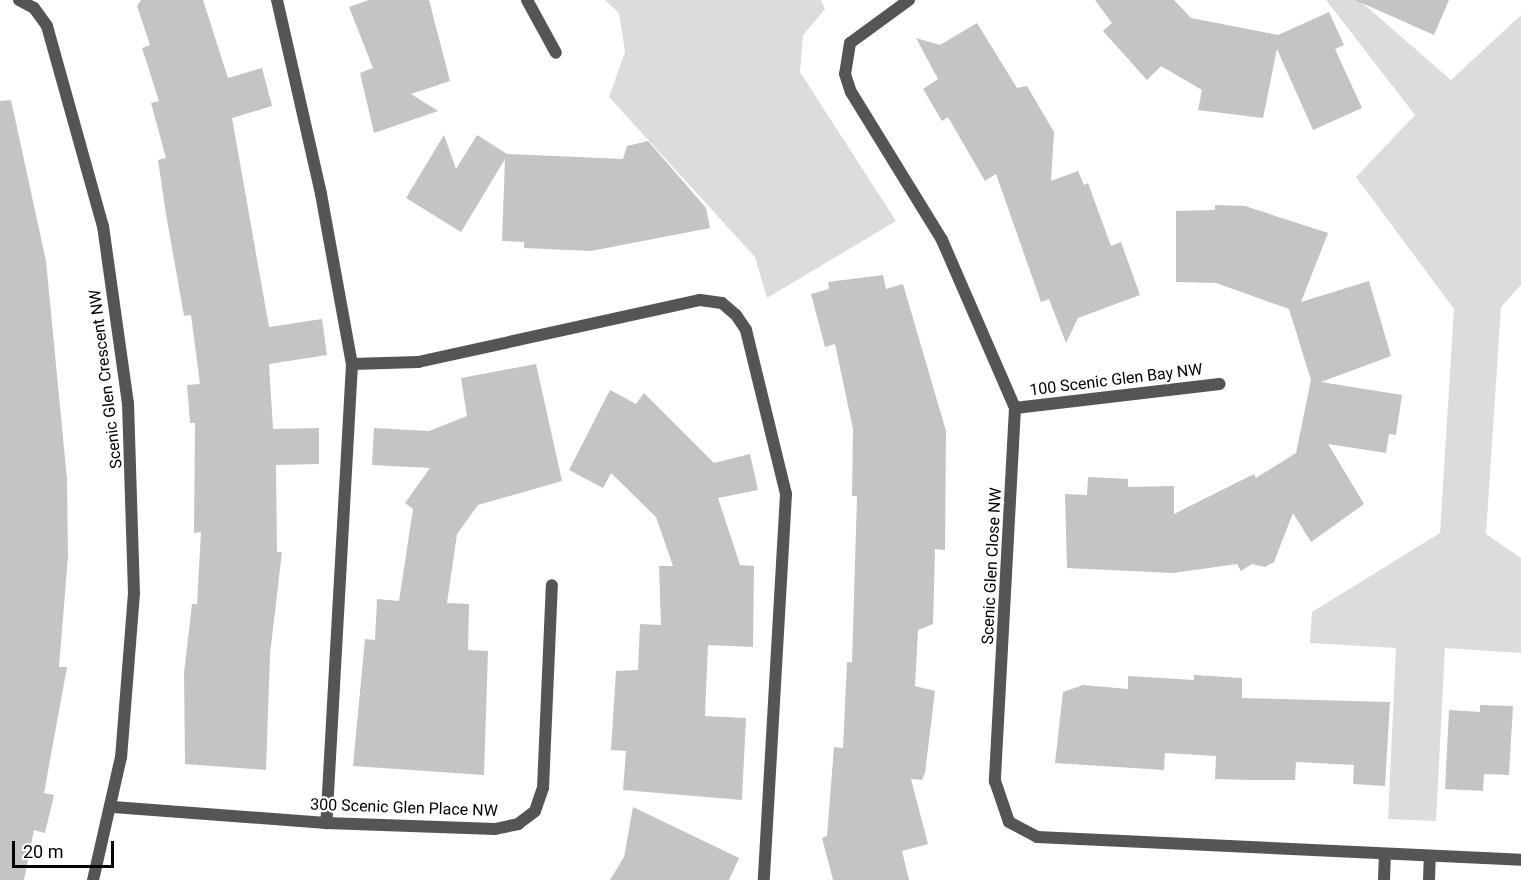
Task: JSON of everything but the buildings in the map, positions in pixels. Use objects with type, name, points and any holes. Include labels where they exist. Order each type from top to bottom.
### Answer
[{"type":"street","name":"Scenic Glen Crescent NW","points":[[19,0],[34,8],[47,26],[100,214],[128,403],[134,593],[113,807],[93,880]]},
{"type":"street","points":[[277,0],[321,194],[352,364],[326,823]]},
{"type":"street","points":[[527,0],[556,53]]},
{"type":"street","name":"Scenic Glen Close NW","points":[[909,0],[850,44],[845,74],[851,92],[942,240],[1015,408],[995,781],[1009,822],[1037,837],[1521,860]]},
{"type":"street","points":[[352,364],[418,362],[700,300],[722,303],[736,315],[746,330],[786,494],[765,880]]},
{"type":"street","name":"100 Scenic Glen Bay NW","points":[[1015,408],[1220,384]]},
{"type":"street","name":"300 Scenic Glen Place NW","points":[[113,807],[326,823],[495,829],[518,824],[535,811],[543,788],[552,585]]},
{"type":"street","points":[[1384,880],[1385,855]]},
{"type":"street","points":[[1429,880],[1430,856]]},
{"type":"shaded area","points":[[605,0],[821,0],[825,9],[803,35],[800,72],[896,221],[767,298],[755,257],[609,97],[625,52],[619,13]]},
{"type":"shaded area","points":[[1326,0],[1359,0],[1451,80],[1521,15],[1521,285],[1501,307],[1486,534],[1521,558],[1521,653],[1445,648],[1436,821],[1388,819],[1396,648],[1310,643],[1312,612],[1440,533],[1454,309],[1356,177],[1415,115]]}]
